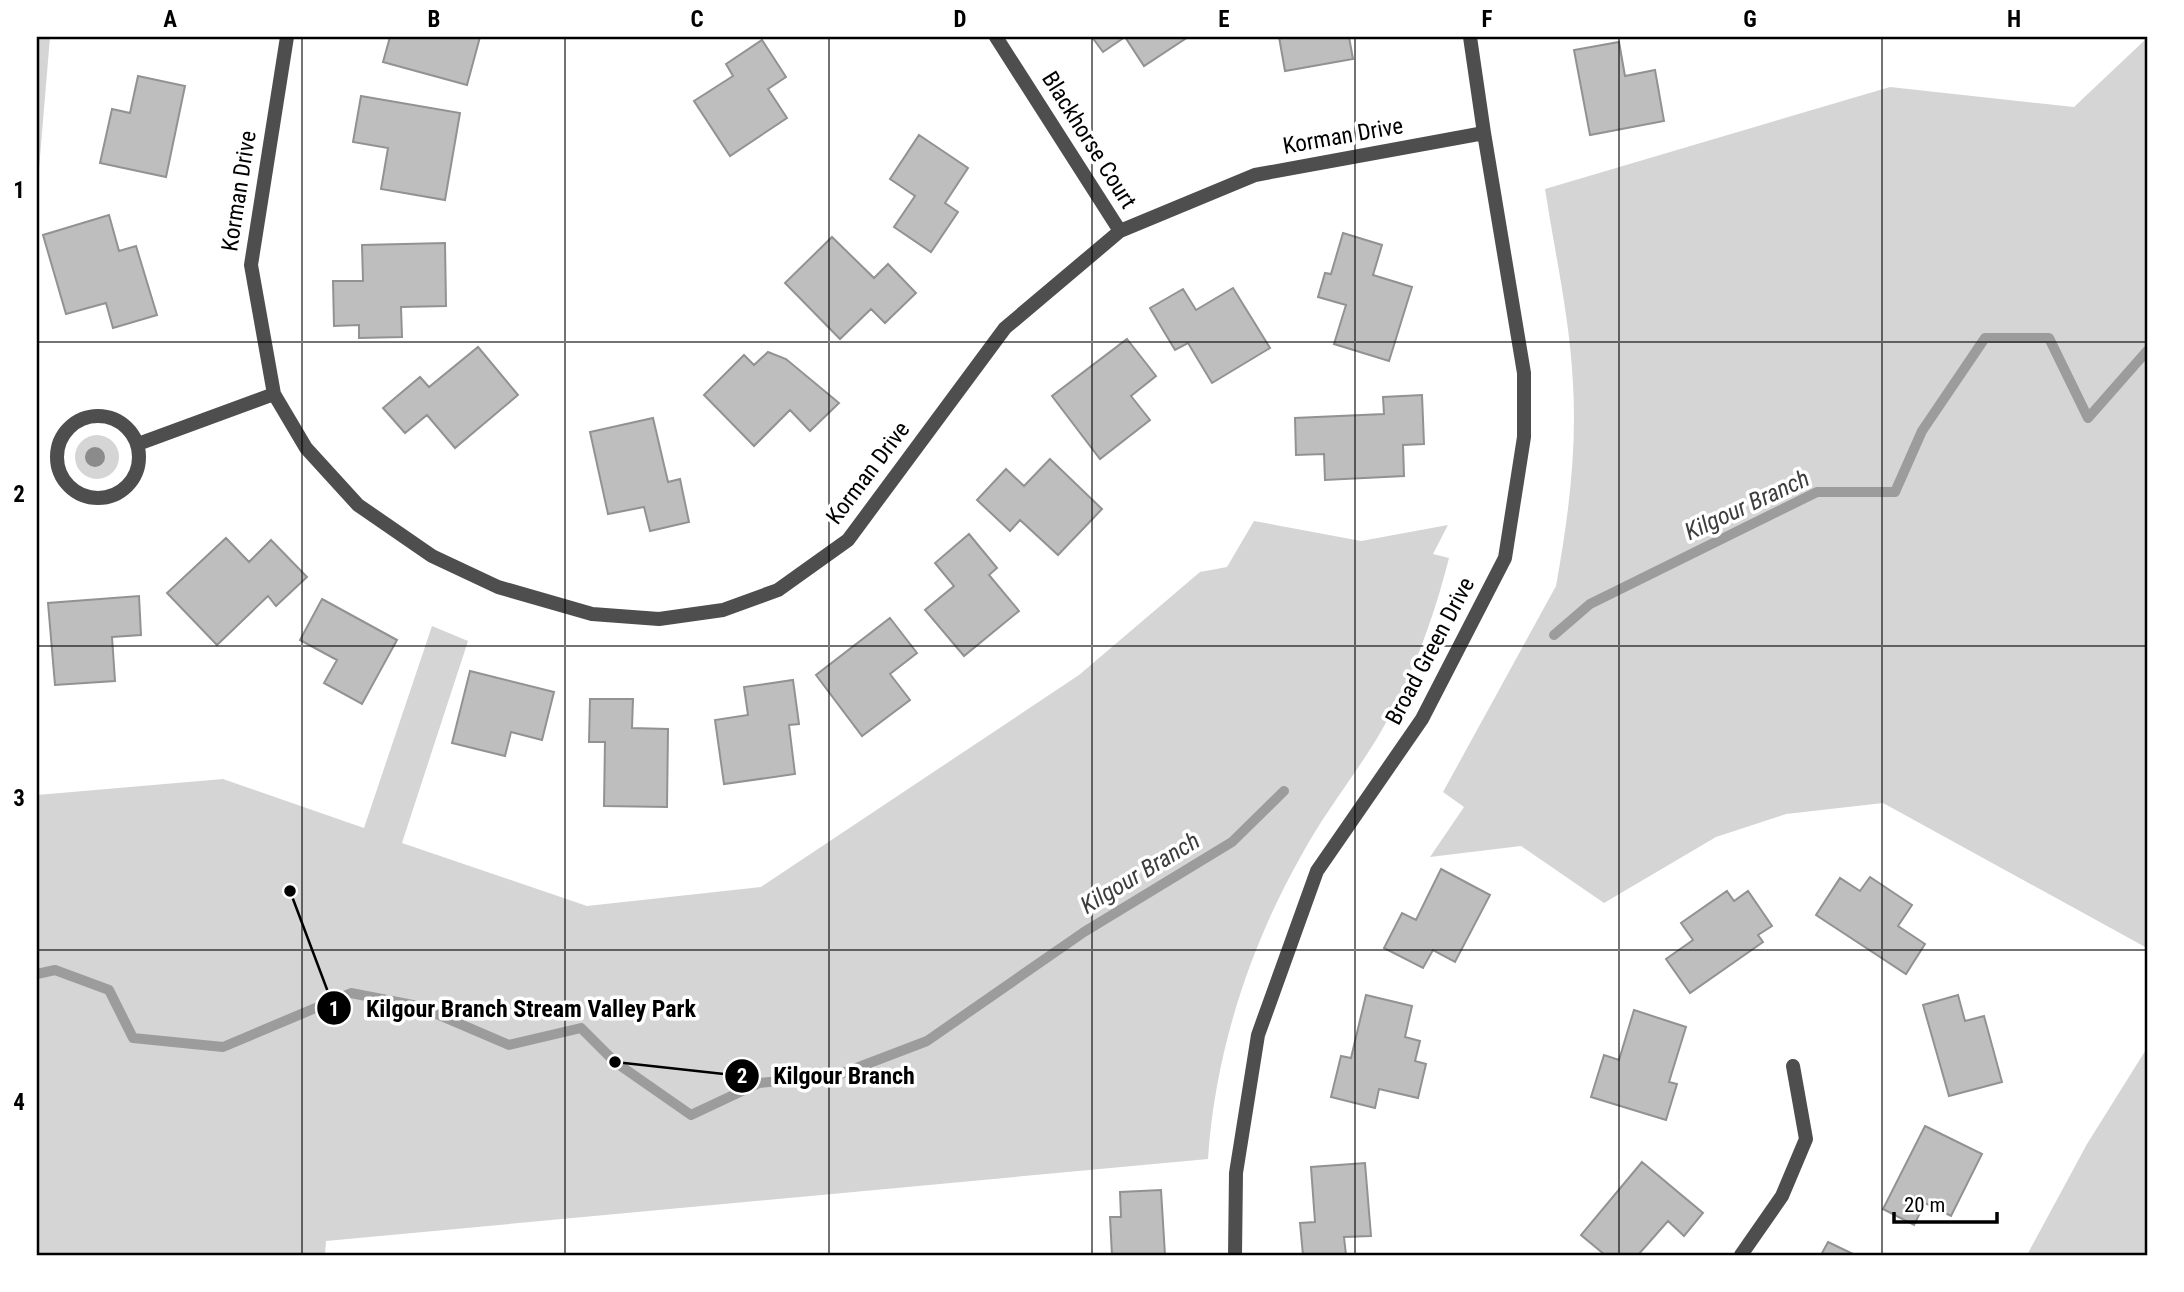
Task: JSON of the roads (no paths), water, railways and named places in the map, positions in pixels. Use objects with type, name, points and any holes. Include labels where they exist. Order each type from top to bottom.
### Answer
[{"type":"street","name":"Korman Drive","points":[[287,37],[250,265],[274,394],[306,448],[358,505],[432,556],[498,587],[592,614],[659,618],[723,610],[778,590],[848,540],[1004,328],[1120,232],[1255,175],[1484,133]]},
{"type":"street","name":"Blackhorse Court","points":[[996,37],[1120,232]]},
{"type":"street","name":"Broad Green Drive","points":[[1235,1255],[1236,1173],[1258,1035],[1317,871],[1422,719],[1505,558],[1524,437],[1524,373],[1470,37]]},
{"type":"street","points":[[138,444],[274,394]]},
{"type":"street","points":[[93,415],[108,416],[121,421],[132,431],[138,444],[140,457],[132,481],[111,496],[85,496],[64,481],[59,469],[57,455],[60,441],[68,428],[93,415]]},
{"type":"street","points":[[1741,1255],[1782,1196],[1805,1139],[1793,1066]]},
{"type":"waterway","name":"Kilgour Branch","points":[[1554,635],[1590,604],[1817,492],[1895,492],[1922,431],[1985,338],[2049,338],[2088,418],[2147,351]]},
{"type":"waterway","name":"Kilgour Branch","points":[[37,974],[55,970],[109,990],[133,1038],[223,1047],[351,993],[418,1006],[509,1045],[581,1028],[615,1062],[691,1115],[759,1083],[838,1075],[927,1041],[1084,932],[1232,842],[1284,791]]},
{"type":"place","name":"Kilgour Branch Stream Valley Park","points":[[290,891]]},
{"type":"place","name":"Kilgour Branch","points":[[615,1062]]}]
